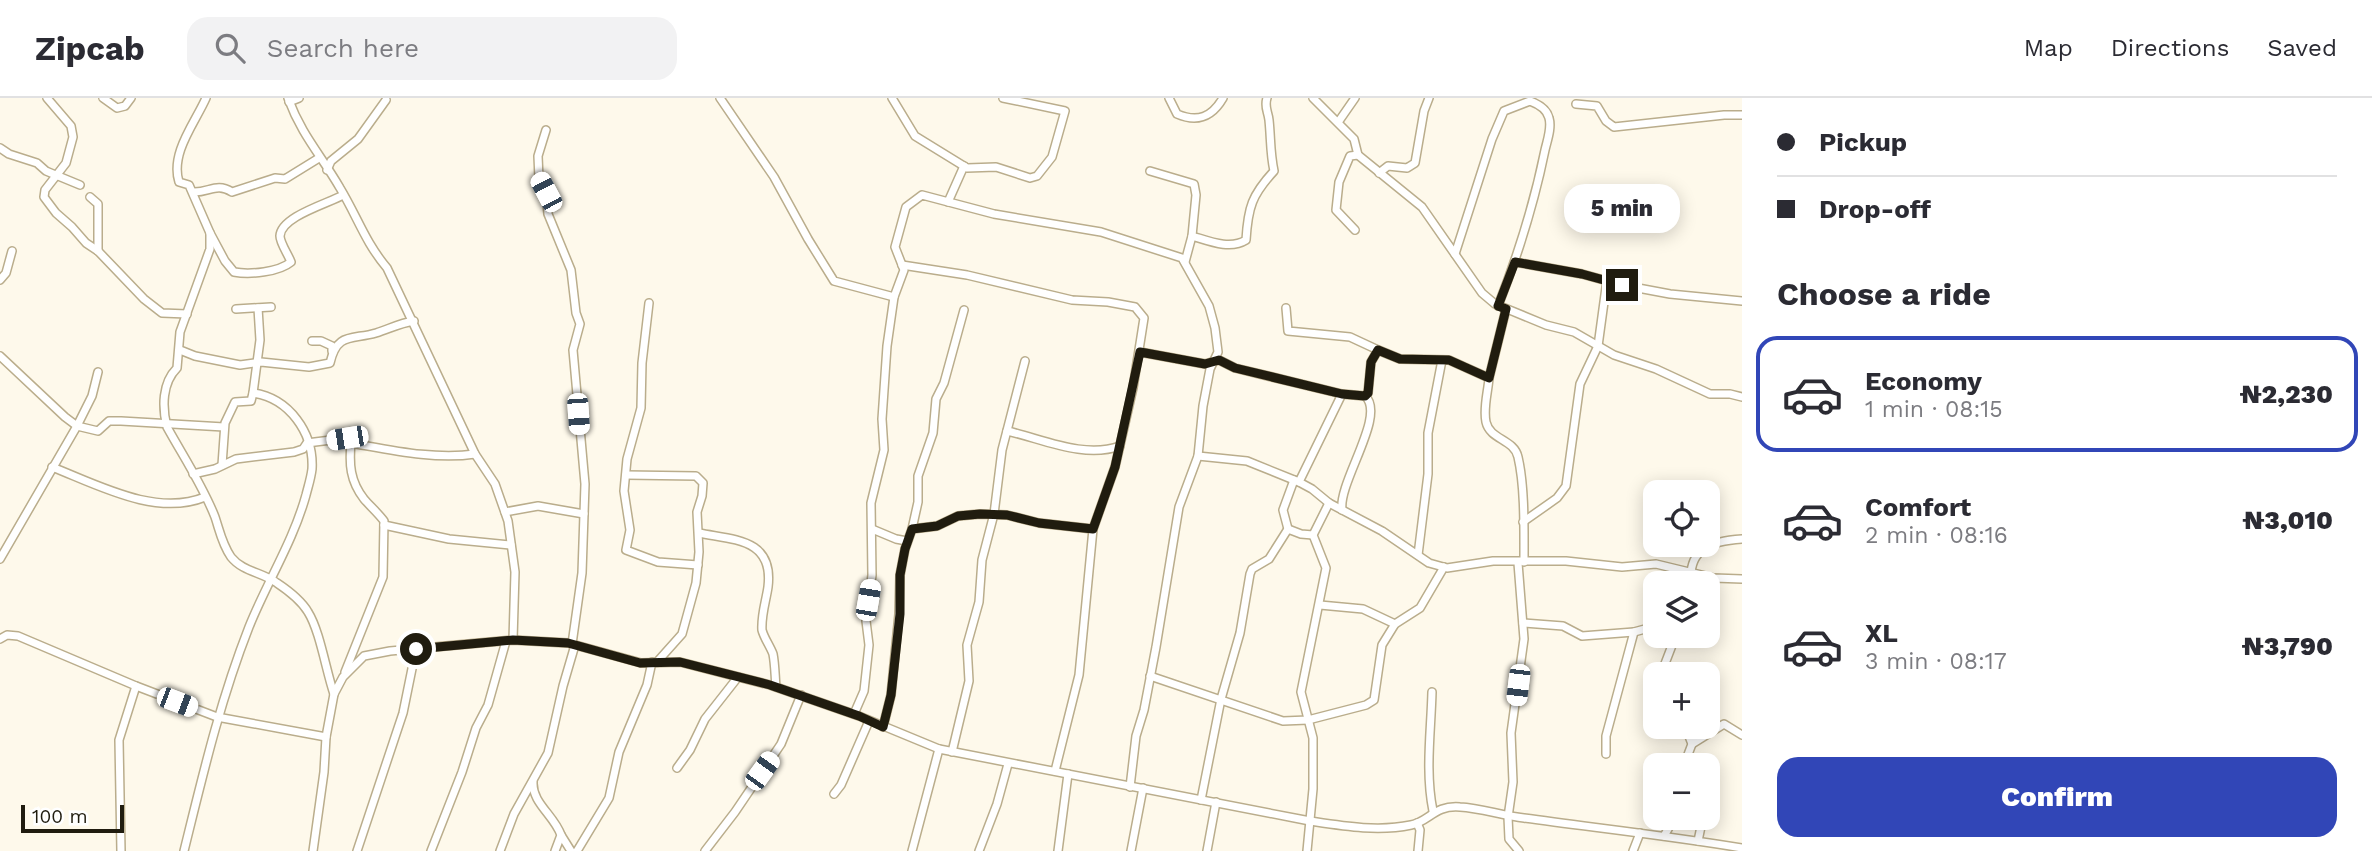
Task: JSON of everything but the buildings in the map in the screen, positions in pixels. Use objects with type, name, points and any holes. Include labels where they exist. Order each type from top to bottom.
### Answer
[{"type":"street","points":[[47,98],[71,126],[73,137],[66,163],[45,190],[44,197],[56,213],[86,243],[98,251],[144,299],[162,313],[187,314]]},
{"type":"street","points":[[103,98],[117,108],[125,106],[131,98]]},
{"type":"street","points":[[206,98],[179,153],[176,172],[179,182],[189,185],[210,233],[234,272],[257,274],[285,267],[291,261],[281,240],[283,228],[303,212],[343,195]]},
{"type":"street","points":[[299,98],[288,100],[300,128],[343,195],[363,236],[387,268],[414,321],[475,454],[495,484],[505,512],[511,545],[516,582],[510,640],[488,705],[476,728],[462,772],[430,851]]},
{"type":"street","points":[[719,98],[774,177],[834,281],[894,297]]},
{"type":"street","points":[[892,98],[915,136],[967,168],[996,167],[1030,178],[1037,176],[1052,157],[1065,111],[1003,98]]},
{"type":"street","points":[[1169,98],[1177,114],[1196,119],[1206,117],[1218,107],[1223,98]]},
{"type":"street","points":[[1192,236],[1220,244],[1246,240],[1247,220],[1257,190],[1274,172],[1269,146],[1269,118],[1265,105],[1267,98]]},
{"type":"street","points":[[1313,98],[1339,121],[1354,139],[1358,155],[1422,207],[1482,293],[1502,308],[1546,325],[1574,332],[1598,346],[1710,394],[1742,397]]},
{"type":"street","points":[[1339,121],[1355,98]]},
{"type":"street","points":[[1379,173],[1388,166],[1407,168],[1415,163],[1424,111],[1429,98]]},
{"type":"street","points":[[327,170],[331,161],[358,139],[386,100]]},
{"type":"street","points":[[1455,254],[1492,139],[1504,111],[1530,101],[1540,105],[1549,118],[1549,129],[1531,213],[1502,308],[1489,378],[1486,424],[1491,432],[1513,446],[1516,451],[1523,522],[1523,657],[1511,733],[1513,782],[1508,817],[1510,839],[1519,851]]},
{"type":"street","points":[[1576,104],[1597,106],[1606,121],[1614,127],[1742,115]]},
{"type":"street","points":[[500,851],[514,814],[548,753],[573,645],[582,573],[585,484],[573,350],[580,324],[576,313],[571,270],[548,214],[546,192],[539,179],[538,156],[546,130]]},
{"type":"street","points":[[0,148],[80,185]]},
{"type":"street","points":[[1355,230],[1336,210],[1339,182],[1350,156],[1358,155]]},
{"type":"street","points":[[193,192],[205,192],[218,186],[232,192],[241,191],[275,178],[285,179],[319,158]]},
{"type":"street","points":[[948,202],[964,166]]},
{"type":"street","points":[[1150,172],[1194,184],[1196,195],[1192,236],[1185,262]]},
{"type":"street","points":[[853,714],[864,691],[869,645],[866,621],[872,575],[871,503],[884,450],[882,419],[894,297],[904,270],[895,247],[906,206],[922,195],[995,214],[1101,232],[1182,258],[1209,306],[1219,352],[1212,362],[1203,406],[1198,456],[1179,507],[1150,676],[1136,736],[1130,787]]},
{"type":"street","points":[[90,197],[98,204],[98,251]]},
{"type":"street","points":[[210,233],[209,249],[180,332],[177,368],[170,375],[164,395],[166,423],[215,518],[224,546],[233,559],[240,566],[271,579],[294,595],[308,612],[316,629],[334,694]]},
{"type":"street","points":[[0,280],[6,273],[12,251]]},
{"type":"street","points":[[1515,262],[1670,294],[1742,301]]},
{"type":"street","points":[[902,265],[967,275],[1072,300],[1135,307],[1144,318],[1140,352],[1115,467],[1093,529],[1079,675],[1055,771]]},
{"type":"street","points":[[1523,522],[1558,498],[1566,486],[1580,384],[1598,346],[1606,280]]},
{"type":"street","points":[[649,303],[642,363],[641,408],[629,446],[626,475],[625,491],[630,530],[626,550],[658,562],[698,565]]},
{"type":"street","points":[[236,309],[271,307]]},
{"type":"street","points":[[222,465],[225,428],[235,402],[251,401],[254,393],[260,340],[258,308]]},
{"type":"street","points":[[1286,308],[1288,331],[1350,337],[1400,359],[1449,360],[1489,378]]},
{"type":"street","points":[[883,727],[891,695],[900,614],[900,575],[918,502],[918,476],[933,433],[936,399],[944,383],[964,310]]},
{"type":"street","points":[[332,351],[352,336],[375,333],[414,321]]},
{"type":"street","points":[[180,350],[195,356],[240,365],[261,362],[309,367],[330,363],[332,346],[321,341],[312,341]]},
{"type":"street","points":[[1365,396],[1368,393],[1371,362],[1378,350]]},
{"type":"street","points":[[1140,352],[1205,364],[1219,360],[1235,368],[1342,394],[1365,396],[1371,401],[1372,408],[1364,440],[1343,489],[1342,510]]},
{"type":"street","points":[[1,358],[77,426],[98,431],[109,421],[225,428]]},
{"type":"street","points":[[1418,555],[1429,474],[1428,433],[1441,360]]},
{"type":"street","points":[[952,752],[969,681],[967,645],[979,602],[982,560],[995,514],[1002,450],[1025,361]]},
{"type":"street","points":[[1,555],[77,426],[92,396],[98,372]]},
{"type":"street","points":[[184,851],[217,717],[250,626],[299,520],[312,473],[312,459],[303,429],[285,404],[265,394],[254,393]]},
{"type":"street","points":[[1202,800],[1221,699],[1240,633],[1251,569],[1266,563],[1288,529],[1283,510],[1342,394]]},
{"type":"street","points":[[1007,431],[1059,445],[1096,451],[1120,446]]},
{"type":"street","points":[[193,474],[236,459],[294,452],[303,449],[307,443],[347,438],[351,443],[454,457],[475,454]]},
{"type":"street","points":[[313,851],[326,737],[334,694],[383,577],[383,518],[364,499],[354,483],[349,465],[351,443]]},
{"type":"street","points":[[1198,456],[1247,461],[1296,481],[1429,563],[1444,567],[1493,561],[1566,561],[1622,567],[1656,564],[1686,571]]},
{"type":"street","points":[[52,467],[130,497],[190,503],[205,497]]},
{"type":"street","points":[[577,851],[609,798],[619,752],[654,663],[682,634],[696,583],[699,533],[697,512],[703,483],[696,476],[626,475]]},
{"type":"street","points":[[1312,535],[1329,503]]},
{"type":"street","points":[[505,512],[538,506],[584,514]]},
{"type":"street","points":[[912,529],[937,526],[958,516],[995,514],[1039,523],[1093,529]]},
{"type":"street","points":[[384,525],[449,539],[511,545]]},
{"type":"street","points":[[872,529],[896,540],[907,541]]},
{"type":"street","points":[[1288,529],[1312,535]]},
{"type":"street","points":[[699,533],[739,540],[756,547],[765,559],[768,584],[762,612],[762,632],[773,654],[776,687]]},
{"type":"street","points":[[1307,851],[1313,765],[1312,738],[1301,692],[1326,568],[1312,535]]},
{"type":"street","points":[[1690,571],[1694,559],[1708,545],[1742,539]]},
{"type":"street","points":[[1150,676],[1283,721],[1308,720],[1356,708],[1374,701],[1379,653],[1395,624],[1420,608],[1444,567]]},
{"type":"street","points":[[1720,578],[1742,579]]},
{"type":"street","points":[[1320,605],[1363,609],[1395,624]]},
{"type":"street","points":[[1522,623],[1563,626],[1582,636],[1643,630]]},
{"type":"street","points":[[1606,754],[1606,736],[1634,632]]},
{"type":"street","points":[[0,639],[7,635],[18,636],[217,717],[326,737]]},
{"type":"street","points":[[354,651],[364,656],[510,640],[573,645],[640,663],[680,662],[776,687],[853,714],[939,749],[1310,821],[1363,828],[1417,823],[1433,811],[1461,807],[1508,817],[1742,848]]},
{"type":"street","points":[[358,851],[403,713],[416,649]]},
{"type":"street","points":[[343,677],[364,656]]},
{"type":"street","points":[[677,768],[690,750],[705,719],[738,677]]},
{"type":"street","points":[[121,851],[119,740],[136,686]]},
{"type":"street","points":[[1432,692],[1428,768],[1433,811]]},
{"type":"street","points":[[705,851],[736,812],[781,744],[801,695]]},
{"type":"street","points":[[834,794],[841,785],[869,721]]},
{"type":"street","points":[[1692,744],[1724,724],[1742,734]]},
{"type":"street","points":[[1689,753],[1692,744],[1690,739]]},
{"type":"street","points":[[912,851],[939,749]]},
{"type":"street","points":[[979,851],[1009,764]]},
{"type":"street","points":[[1058,851],[1068,774]]},
{"type":"street","points":[[533,781],[534,795],[571,851]]},
{"type":"street","points":[[1131,851],[1143,788]]},
{"type":"street","points":[[1207,851],[1216,802]]},
{"type":"street","points":[[1417,823],[1420,830],[1418,851]]},
{"type":"street","points":[[1664,836],[1667,830]]},
{"type":"street","points":[[1698,841],[1700,830]]},
{"type":"street","points":[[1633,851],[1640,833]]},
{"type":"street","points":[[555,851],[561,835]]},
{"type":"route","points":[[416,649],[513,640],[568,643],[640,663],[680,662],[770,685],[883,727],[891,695],[900,614],[900,575],[912,529],[937,526],[958,516],[980,514],[1007,515],[1039,523],[1093,529],[1115,467],[1140,352],[1205,364],[1219,360],[1235,368],[1342,394],[1365,396],[1368,393],[1371,362],[1378,350],[1400,359],[1449,360],[1489,378],[1506,309],[1498,306],[1515,262],[1582,274],[1622,285]]}]
